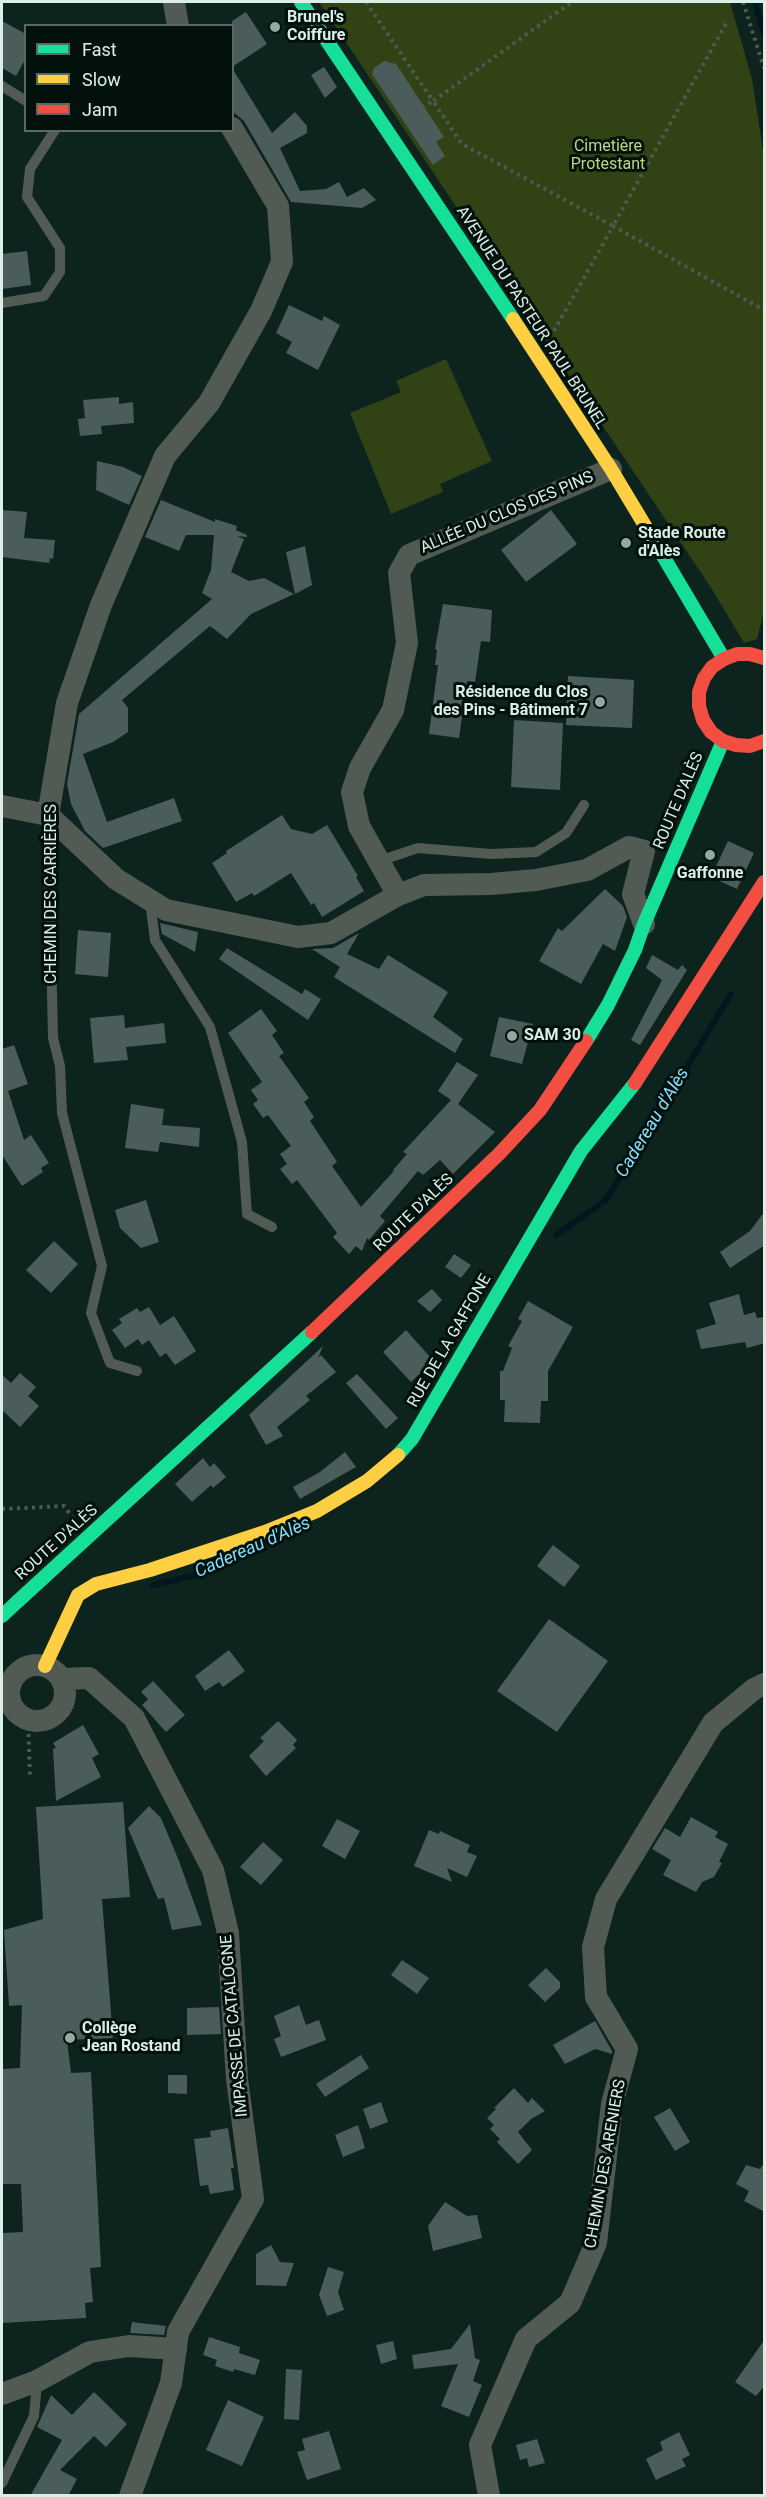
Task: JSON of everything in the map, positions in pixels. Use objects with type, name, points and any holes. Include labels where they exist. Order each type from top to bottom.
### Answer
[{"type":"main road","name":"AVENUE DU PASTEUR PAUL BRUNEL","points":[[301,2],[383,122],[610,469],[724,659]]},
{"type":"main road","points":[[765,658],[743,654],[724,659],[712,667],[704,678],[699,692],[699,706],[703,720],[711,732],[723,741],[750,746],[765,741]]},
{"type":"main road","name":"ROUTE D'ALÈS","points":[[2,1616],[144,1488],[389,1260],[520,1132],[553,1093],[608,1005],[635,950],[723,741]]},
{"type":"main road","name":"RUE DE LA GAFFONE","points":[[53,1672],[78,1595],[96,1584],[150,1570],[286,1524],[317,1511],[367,1481],[394,1459],[412,1439],[581,1151],[644,1072],[765,882]]},
{"type":"street","points":[[174,2],[178,24]]},
{"type":"street","name":"CHEMIN DES CARRIÈRES","points":[[48,815],[68,703],[101,605],[165,456],[209,403],[261,311],[282,262],[278,206],[234,131]]},
{"type":"street","name":"ALLÉE DU CLOS DES PINS","points":[[398,895],[359,826],[352,792],[360,768],[393,710],[407,643],[399,573],[410,555],[610,469]]},
{"type":"street","points":[[2,806],[48,815],[116,879],[166,910],[298,937],[330,933],[398,895],[424,885],[491,884],[536,880],[587,870],[629,847],[644,851],[633,894],[644,924]]},
{"type":"street","points":[[28,1666],[53,1672],[65,1696],[59,1711],[45,1720],[28,1719],[15,1709],[10,1701],[14,1677],[28,1666]]},
{"type":"street","name":"IMPASSE DE CATALOGNE","points":[[53,1672],[89,1678],[134,1718],[213,1870],[228,1933],[237,2079],[253,2199],[178,2332],[171,2384],[130,2496]]},
{"type":"street","name":"CHEMIN DES ARENIERS","points":[[489,2496],[480,2445],[526,2339],[570,2303],[596,2243],[612,2104],[627,2049],[596,1997],[593,1947],[606,1899],[713,1723],[754,1689],[765,1684]]},
{"type":"street","points":[[2,2394],[38,2381],[90,2352],[129,2346],[176,2349]]},
{"type":"lane","points":[[2,86],[24,100]]},
{"type":"lane","points":[[2,303],[44,297],[60,272],[60,249],[27,197],[30,169],[53,132]]},
{"type":"lane","points":[[379,861],[418,848],[491,854],[536,852],[566,833],[584,805]]},
{"type":"lane","name":"CHEMIN DES CARRIÈRES","points":[[48,815],[53,1038],[60,1066],[62,1113],[102,1266],[91,1313],[110,1364],[136,1371]]},
{"type":"lane","points":[[150,899],[155,940],[210,1027],[242,1142],[247,1214],[272,1227]]},
{"type":"lane","points":[[2,2483],[34,2416],[38,2381]]},
{"type":"path","points":[[366,2],[462,144],[765,310]]},
{"type":"path","points":[[433,101],[572,2]]},
{"type":"path","points":[[743,2],[765,68]]},
{"type":"path","points":[[554,331],[728,20]]},
{"type":"path","points":[[2,1509],[64,1506],[87,1537]]},
{"type":"path","points":[[28,1719],[30,1776]]},
{"type":"green space","name":"Cimetière Protestant","points":[[319,2],[730,2],[752,79],[764,157],[764,611],[757,639],[744,643],[710,586]]},
{"type":"green space","points":[[446,359],[492,461],[440,484],[443,492],[391,514],[350,413],[401,392],[396,381]]},
{"type":"building","points":[[246,12],[267,44],[234,66],[234,24],[232,21]]},
{"type":"building","points":[[2,21],[24,33],[24,62],[16,76],[2,68]]},
{"type":"building","points":[[384,61],[396,64],[444,137],[436,142],[445,156],[433,165],[372,74],[374,68]]},
{"type":"building","points":[[324,67],[337,87],[325,98],[311,75]]},
{"type":"building","points":[[234,71],[272,133],[295,112],[307,126],[307,133],[280,148],[300,191],[326,189],[339,182],[347,197],[364,188],[376,200],[362,208],[291,202],[244,121],[234,113]]},
{"type":"building","points":[[27,251],[31,285],[2,289],[2,254]]},
{"type":"building","points":[[289,305],[322,321],[324,316],[340,325],[318,370],[286,353],[292,342],[276,333]]},
{"type":"building","points":[[119,397],[119,404],[133,402],[134,423],[101,426],[102,434],[80,436],[78,419],[85,418],[83,400]]},
{"type":"building","points":[[97,461],[123,467],[142,476],[129,505],[96,490]]},
{"type":"building","points":[[161,500],[215,522],[215,519],[237,526],[236,530],[247,537],[237,536],[244,539],[231,572],[249,581],[264,578],[294,594],[251,614],[227,639],[210,626],[122,700],[128,708],[128,732],[113,742],[83,754],[107,822],[174,798],[182,821],[103,848],[85,831],[71,804],[67,784],[79,714],[212,599],[202,593],[211,570],[214,535],[186,535],[179,551],[145,537]]},
{"type":"building","points":[[2,510],[27,512],[24,538],[55,540],[53,559],[50,558],[49,563],[2,557]]},
{"type":"building","points":[[551,510],[577,544],[526,582],[501,550]]},
{"type":"building","points":[[305,546],[312,585],[295,594],[286,552]]},
{"type":"building","points":[[443,604],[492,610],[490,642],[481,641],[475,682],[467,681],[459,738],[429,734],[438,665],[435,665],[437,650],[435,649]]},
{"type":"building","name":"Résidence du Clos des Pins - Bâtiment 7","points":[[568,676],[634,680],[632,728],[566,725]]},
{"type":"building","points":[[514,720],[563,723],[560,790],[511,787]]},
{"type":"building","points":[[282,815],[291,829],[312,834],[327,825],[358,876],[356,877],[364,891],[322,917],[314,903],[311,905],[291,873],[254,896],[252,893],[236,902],[212,863],[227,853],[226,851]]},
{"type":"building","points":[[728,841],[754,853],[737,889],[711,877]]},
{"type":"building","points":[[605,889],[623,906],[627,917],[615,951],[603,944],[581,984],[539,961],[558,928],[562,931]]},
{"type":"building","points":[[160,923],[198,932],[195,952],[162,934]]},
{"type":"building","points":[[78,930],[111,933],[108,977],[75,974]]},
{"type":"building","points":[[359,933],[347,954],[379,969],[388,955],[448,992],[433,1017],[463,1039],[455,1053],[334,977],[340,967],[312,949],[333,948]]},
{"type":"building","points":[[227,948],[302,994],[305,989],[321,999],[308,1020],[219,959]]},
{"type":"building","points":[[652,955],[678,970],[682,965],[687,970],[640,1045],[631,1040],[662,980],[646,968]]},
{"type":"building","points":[[261,1009],[277,1031],[272,1035],[284,1053],[279,1056],[309,1098],[304,1102],[314,1117],[310,1121],[337,1162],[332,1166],[361,1207],[407,1154],[403,1152],[451,1100],[438,1091],[457,1062],[478,1075],[458,1104],[495,1132],[453,1174],[440,1160],[423,1175],[418,1171],[380,1216],[385,1221],[369,1240],[367,1238],[362,1251],[356,1246],[349,1254],[333,1237],[337,1233],[297,1180],[292,1184],[280,1169],[287,1164],[280,1154],[291,1146],[268,1115],[263,1118],[253,1104],[258,1100],[251,1090],[262,1082],[228,1033]]},
{"type":"building","points":[[124,1015],[125,1028],[164,1023],[166,1043],[126,1047],[128,1060],[94,1063],[90,1018]]},
{"type":"building","name":"SAM 30","points":[[499,1017],[533,1024],[522,1064],[490,1056]]},
{"type":"building","points":[[14,1045],[28,1084],[8,1091],[24,1140],[31,1135],[49,1163],[41,1168],[43,1172],[22,1186],[2,1155],[2,1049]]},
{"type":"building","points":[[131,1104],[164,1109],[162,1125],[200,1128],[199,1147],[160,1142],[158,1152],[125,1148]]},
{"type":"building","points":[[146,1200],[159,1242],[141,1248],[120,1228],[115,1210]]},
{"type":"building","points":[[765,1211],[765,1245],[730,1268],[720,1252],[750,1231]]},
{"type":"building","points":[[54,1241],[78,1264],[51,1293],[26,1270]]},
{"type":"building","points":[[454,1254],[471,1265],[461,1278],[445,1267]]},
{"type":"building","points":[[432,1289],[442,1300],[430,1312],[417,1301]]},
{"type":"building","points":[[739,1294],[744,1315],[755,1312],[757,1318],[765,1317],[765,1343],[747,1348],[745,1342],[701,1349],[696,1330],[716,1324],[709,1303]]},
{"type":"building","points":[[528,1301],[573,1327],[548,1371],[548,1401],[541,1401],[540,1423],[504,1422],[505,1400],[500,1400],[500,1371],[503,1371],[512,1348],[508,1346],[522,1321],[518,1319]]},
{"type":"building","points":[[149,1307],[160,1325],[174,1316],[196,1351],[175,1365],[166,1353],[160,1357],[149,1340],[142,1345],[138,1339],[125,1348],[112,1330],[122,1323],[119,1319],[137,1308],[140,1312]]},
{"type":"building","points":[[406,1330],[431,1358],[424,1364],[427,1367],[411,1382],[383,1352]]},
{"type":"building","points":[[323,1346],[318,1358],[321,1355],[336,1372],[306,1396],[310,1400],[277,1427],[283,1436],[266,1445],[249,1415]]},
{"type":"building","points":[[20,1373],[36,1387],[28,1396],[39,1406],[20,1427],[2,1410],[2,1375],[11,1383]]},
{"type":"building","points":[[357,1374],[398,1418],[386,1429],[346,1383]]},
{"type":"building","points":[[345,1452],[356,1467],[300,1499],[293,1487],[320,1472]]},
{"type":"building","points":[[203,1458],[210,1467],[214,1463],[226,1477],[213,1488],[211,1485],[192,1502],[175,1484]]},
{"type":"building","points":[[553,1545],[580,1566],[564,1587],[537,1566]]},
{"type":"building","points":[[549,1619],[608,1661],[557,1732],[497,1691]]},
{"type":"building","points":[[229,1650],[245,1671],[223,1687],[219,1682],[205,1691],[195,1676]]},
{"type":"building","points":[[153,1681],[185,1715],[166,1732],[142,1705],[148,1699],[141,1692]]},
{"type":"building","points":[[278,1721],[297,1740],[293,1745],[296,1748],[266,1776],[249,1756],[264,1741],[260,1738]]},
{"type":"building","points":[[83,1725],[99,1754],[92,1758],[101,1777],[56,1801],[53,1749],[56,1748],[53,1743]]},
{"type":"building","points":[[123,1802],[130,1897],[102,1899],[113,2038],[67,2040],[71,2073],[91,2072],[101,2267],[90,2268],[93,2302],[85,2303],[86,2318],[2,2323],[2,2233],[23,2232],[21,2184],[2,2184],[2,2069],[20,2068],[22,2005],[9,2006],[4,1930],[43,1919],[36,1807]]},
{"type":"building","points":[[149,1806],[161,1818],[202,1925],[172,1930],[164,1898],[158,1899],[128,1828]]},
{"type":"building","points":[[691,1817],[718,1832],[715,1837],[728,1844],[719,1862],[722,1863],[714,1877],[702,1882],[696,1892],[663,1875],[671,1860],[652,1849],[665,1828],[680,1837]]},
{"type":"building","points":[[337,1819],[360,1831],[345,1859],[322,1846]]},
{"type":"building","points":[[429,1830],[439,1834],[440,1831],[470,1845],[467,1852],[477,1856],[467,1877],[447,1868],[452,1882],[414,1866]]},
{"type":"building","points":[[263,1842],[283,1860],[261,1885],[240,1867]]},
{"type":"building","points":[[402,1960],[429,1978],[417,1994],[391,1975]]},
{"type":"building","points":[[546,1968],[560,1982],[560,1988],[545,2002],[528,1985]]},
{"type":"building","points":[[299,2005],[306,2025],[319,2020],[326,2040],[281,2057],[274,2039],[281,2036],[274,2016]]},
{"type":"building","points":[[219,2007],[221,2034],[187,2035],[187,2008]]},
{"type":"building","points":[[595,2021],[612,2054],[595,2049],[565,2064],[553,2045]]},
{"type":"building","points":[[361,2055],[369,2068],[325,2097],[316,2084]]},
{"type":"building","points":[[168,2075],[187,2075],[187,2094],[168,2093]]},
{"type":"building","points":[[514,2088],[528,2103],[532,2098],[545,2111],[531,2119],[518,2132],[532,2150],[518,2164],[497,2142],[500,2139],[490,2129],[494,2125],[487,2118]]},
{"type":"building","points":[[381,2102],[388,2122],[370,2129],[363,2109]]},
{"type":"building","points":[[670,2108],[690,2142],[675,2151],[654,2117]]},
{"type":"building","points":[[358,2125],[365,2148],[343,2157],[335,2135]]},
{"type":"building","points":[[228,2128],[234,2168],[231,2168],[234,2190],[210,2194],[208,2185],[200,2186],[194,2139],[211,2137],[210,2131]]},
{"type":"building","points":[[765,2162],[765,2212],[744,2201],[749,2191],[736,2184],[746,2165],[760,2169]]},
{"type":"building","points":[[445,2202],[467,2216],[477,2215],[482,2238],[433,2251],[428,2226]]},
{"type":"building","points":[[271,2245],[280,2262],[294,2263],[286,2286],[256,2285],[256,2254]]},
{"type":"building","points":[[328,2267],[344,2272],[338,2292],[344,2310],[327,2316],[319,2295]]},
{"type":"building","points":[[132,2322],[166,2326],[164,2335],[130,2333]]},
{"type":"building","points":[[470,2324],[475,2358],[480,2360],[473,2381],[482,2385],[469,2417],[441,2406],[458,2364],[414,2369],[412,2355],[451,2349]]},
{"type":"building","points":[[209,2337],[240,2347],[239,2353],[260,2360],[255,2375],[234,2369],[233,2372],[215,2366],[217,2360],[203,2355]]},
{"type":"building","points":[[765,2339],[765,2385],[756,2396],[735,2382]]},
{"type":"building","points":[[393,2341],[397,2359],[381,2364],[376,2345]]},
{"type":"building","points":[[286,2369],[302,2370],[299,2420],[284,2419]]},
{"type":"building","points":[[94,2392],[127,2424],[106,2447],[94,2436],[60,2470],[77,2479],[68,2496],[30,2496],[62,2440],[37,2427],[51,2395],[72,2415]]},
{"type":"building","points":[[228,2400],[264,2417],[242,2466],[206,2450]]},
{"type":"building","points":[[329,2431],[341,2469],[307,2480],[297,2452],[305,2450],[302,2439]]},
{"type":"building","points":[[679,2432],[690,2455],[682,2459],[686,2466],[656,2480],[646,2459],[663,2450],[660,2442]]},
{"type":"building","points":[[537,2439],[545,2463],[529,2467],[527,2458],[520,2460],[516,2445]]},
{"type":"waterway","name":"Cadereau d'Alès","points":[[755,2],[764,33]]},
{"type":"waterway","name":"Cadereau d'Alès","points":[[556,1235],[606,1200],[731,994]]},
{"type":"waterway","name":"Cadereau d'Alès","points":[[153,1585],[202,1574],[242,1555]]},
{"type":"traffic: fast","points":[[301,2],[513,319]]},
{"type":"traffic: fast","points":[[650,534],[724,659]]},
{"type":"traffic: fast","points":[[586,1041],[608,1005],[635,950],[723,741]]},
{"type":"traffic: fast","points":[[398,1455],[412,1439],[581,1151],[635,1083]]},
{"type":"traffic: fast","points":[[18,1601],[312,1332]]},
{"type":"traffic: fast","points":[[2,1616],[18,1601]]},
{"type":"traffic: slow","points":[[513,319],[611,469],[650,534]]},
{"type":"traffic: slow","points":[[45,1666],[78,1595],[96,1584],[150,1570],[265,1532],[317,1511],[367,1481],[398,1455]]},
{"type":"traffic: jam","points":[[764,658],[750,654],[737,654],[724,659],[712,667],[704,678],[699,692],[699,706],[703,720],[711,732],[723,741],[736,745],[750,746],[764,741]]},
{"type":"traffic: jam","points":[[635,1083],[764,882]]},
{"type":"traffic: jam","points":[[312,1332],[499,1154],[540,1110],[586,1041]]},
{"type":"place","name":"Brunel's Coiffure","points":[[275,27]]},
{"type":"place","name":"Stade Route d'Alès","points":[[626,543]]},
{"type":"place","name":"Résidence du Clos des Pins - Bâtiment 7","points":[[600,702]]},
{"type":"place","name":"Gaffonne","points":[[710,855]]},
{"type":"place","name":"SAM 30","points":[[512,1036]]},
{"type":"place","name":"Collège Jean Rostand","points":[[70,2038]]}]
